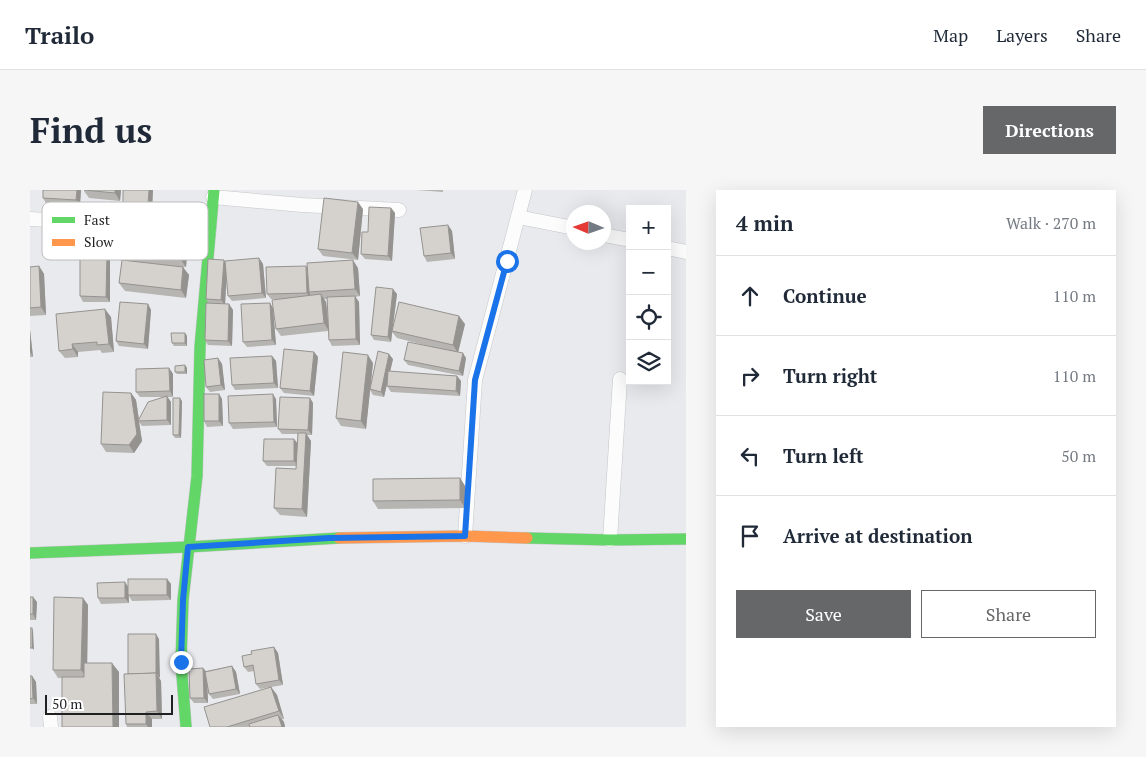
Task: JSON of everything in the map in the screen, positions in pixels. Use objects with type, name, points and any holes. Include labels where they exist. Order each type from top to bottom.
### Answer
[{"type":"street","points":[[465,536],[475,380],[525,190]]},
{"type":"street","points":[[208,243],[213,193],[302,204],[399,210]]},
{"type":"street","points":[[518,217],[566,226]]},
{"type":"street","points":[[611,236],[626,239]]},
{"type":"street","points":[[671,249],[686,252]]},
{"type":"street","points":[[186,727],[181,662],[183,600],[197,476],[200,346],[207,260]]},
{"type":"street","points":[[610,540],[620,379]]},
{"type":"street","points":[[30,553],[188,547],[329,538],[465,536],[610,540],[686,539]]},
{"type":"building","points":[[43,190],[77,190],[76,200],[43,198]]},
{"type":"building","points":[[84,190],[115,190],[115,193]]},
{"type":"building","points":[[123,190],[149,190],[148,202],[123,202]]},
{"type":"building","points":[[324,198],[358,202],[352,253],[318,249]]},
{"type":"building","points":[[369,207],[391,208],[388,256],[361,254],[362,232],[368,232]]},
{"type":"building","points":[[448,225],[451,253],[424,256],[420,228]]},
{"type":"building","points":[[259,258],[262,293],[228,296],[225,261]]},
{"type":"building","points":[[208,259],[224,260],[221,300],[206,299]]},
{"type":"building","points":[[80,260],[107,260],[106,297],[80,296]]},
{"type":"building","points":[[122,260],[183,267],[181,290],[119,283]]},
{"type":"building","points":[[353,260],[355,289],[309,292],[307,263]]},
{"type":"building","points":[[39,266],[41,307],[30,308],[30,267]]},
{"type":"building","points":[[306,266],[307,293],[267,294],[266,267]]},
{"type":"building","points":[[376,287],[393,289],[388,337],[371,335]]},
{"type":"building","points":[[321,294],[324,323],[276,329],[272,300]]},
{"type":"building","points":[[355,296],[356,339],[329,340],[327,297]]},
{"type":"building","points":[[120,302],[148,304],[144,344],[116,341]]},
{"type":"building","points":[[399,302],[459,316],[453,345],[392,331]]},
{"type":"building","points":[[206,303],[229,304],[228,341],[205,340]]},
{"type":"building","points":[[270,303],[272,340],[243,342],[241,304]]},
{"type":"building","points":[[105,309],[109,344],[97,345],[97,342],[72,344],[73,349],[59,351],[56,314]]},
{"type":"building","points":[[171,333],[185,333],[185,343],[172,343]]},
{"type":"building","points":[[408,342],[463,353],[459,371],[404,360]]},
{"type":"building","points":[[284,349],[314,352],[310,391],[280,388]]},
{"type":"building","points":[[378,351],[389,354],[381,392],[370,389]]},
{"type":"building","points":[[343,352],[368,355],[361,421],[336,418]]},
{"type":"building","points":[[272,356],[274,383],[232,385],[230,358]]},
{"type":"building","points":[[218,358],[221,385],[206,387],[204,360]]},
{"type":"building","points":[[185,365],[185,372],[175,372],[175,366]]},
{"type":"building","points":[[169,368],[170,391],[136,392],[136,369]]},
{"type":"building","points":[[388,371],[457,376],[456,391],[387,386]]},
{"type":"building","points":[[103,392],[131,393],[137,434],[129,445],[101,444]]},
{"type":"building","points":[[204,394],[219,394],[219,421],[204,421]]},
{"type":"building","points":[[273,394],[274,422],[229,423],[228,396]]},
{"type":"building","points":[[167,396],[167,420],[138,421],[148,402]]},
{"type":"building","points":[[280,397],[310,398],[308,430],[278,429]]},
{"type":"building","points":[[173,398],[180,398],[179,435],[173,435]]},
{"type":"building","points":[[298,433],[306,433],[302,509],[274,508],[276,468],[296,469]]},
{"type":"building","points":[[264,439],[294,439],[294,461],[263,461]]},
{"type":"building","points":[[460,478],[460,500],[373,501],[373,479]]},
{"type":"building","points":[[128,579],[167,579],[167,595],[128,595]]},
{"type":"building","points":[[125,582],[125,598],[98,598],[97,583]]},
{"type":"building","points":[[30,597],[33,597],[33,614],[30,614]]},
{"type":"building","points":[[54,597],[83,598],[81,670],[53,670]]},
{"type":"building","points":[[30,628],[32,628],[32,648],[30,648]]},
{"type":"building","points":[[128,634],[156,634],[156,673],[128,674]]},
{"type":"building","points":[[274,647],[279,680],[256,684],[253,665],[244,667],[242,656],[252,654],[251,651]]},
{"type":"building","points":[[84,663],[112,663],[113,727],[62,727],[62,677],[84,677]]},
{"type":"building","points":[[232,666],[236,689],[209,694],[205,672]]},
{"type":"building","points":[[203,668],[204,698],[190,698],[189,669]]},
{"type":"building","points":[[156,673],[157,711],[146,712],[146,724],[126,724],[124,674]]},
{"type":"building","points":[[30,676],[32,676],[33,698],[30,699]]},
{"type":"building","points":[[271,687],[279,711],[227,727],[210,727],[204,707]]},
{"type":"building","points":[[278,715],[282,727],[250,727],[249,724]]},
{"type":"traffic: fast","points":[[208,257],[214,190]]},
{"type":"traffic: fast","points":[[186,727],[181,662],[183,600],[197,476],[200,347],[208,260]]},
{"type":"traffic: fast","points":[[30,553],[188,547],[339,538]]},
{"type":"traffic: fast","points":[[527,538],[686,539]]},
{"type":"traffic: slow","points":[[339,538],[465,536],[527,538]]},
{"type":"route","points":[[181,662],[183,600],[188,547],[329,538],[465,536],[475,380],[485,337],[507,261]]}]
